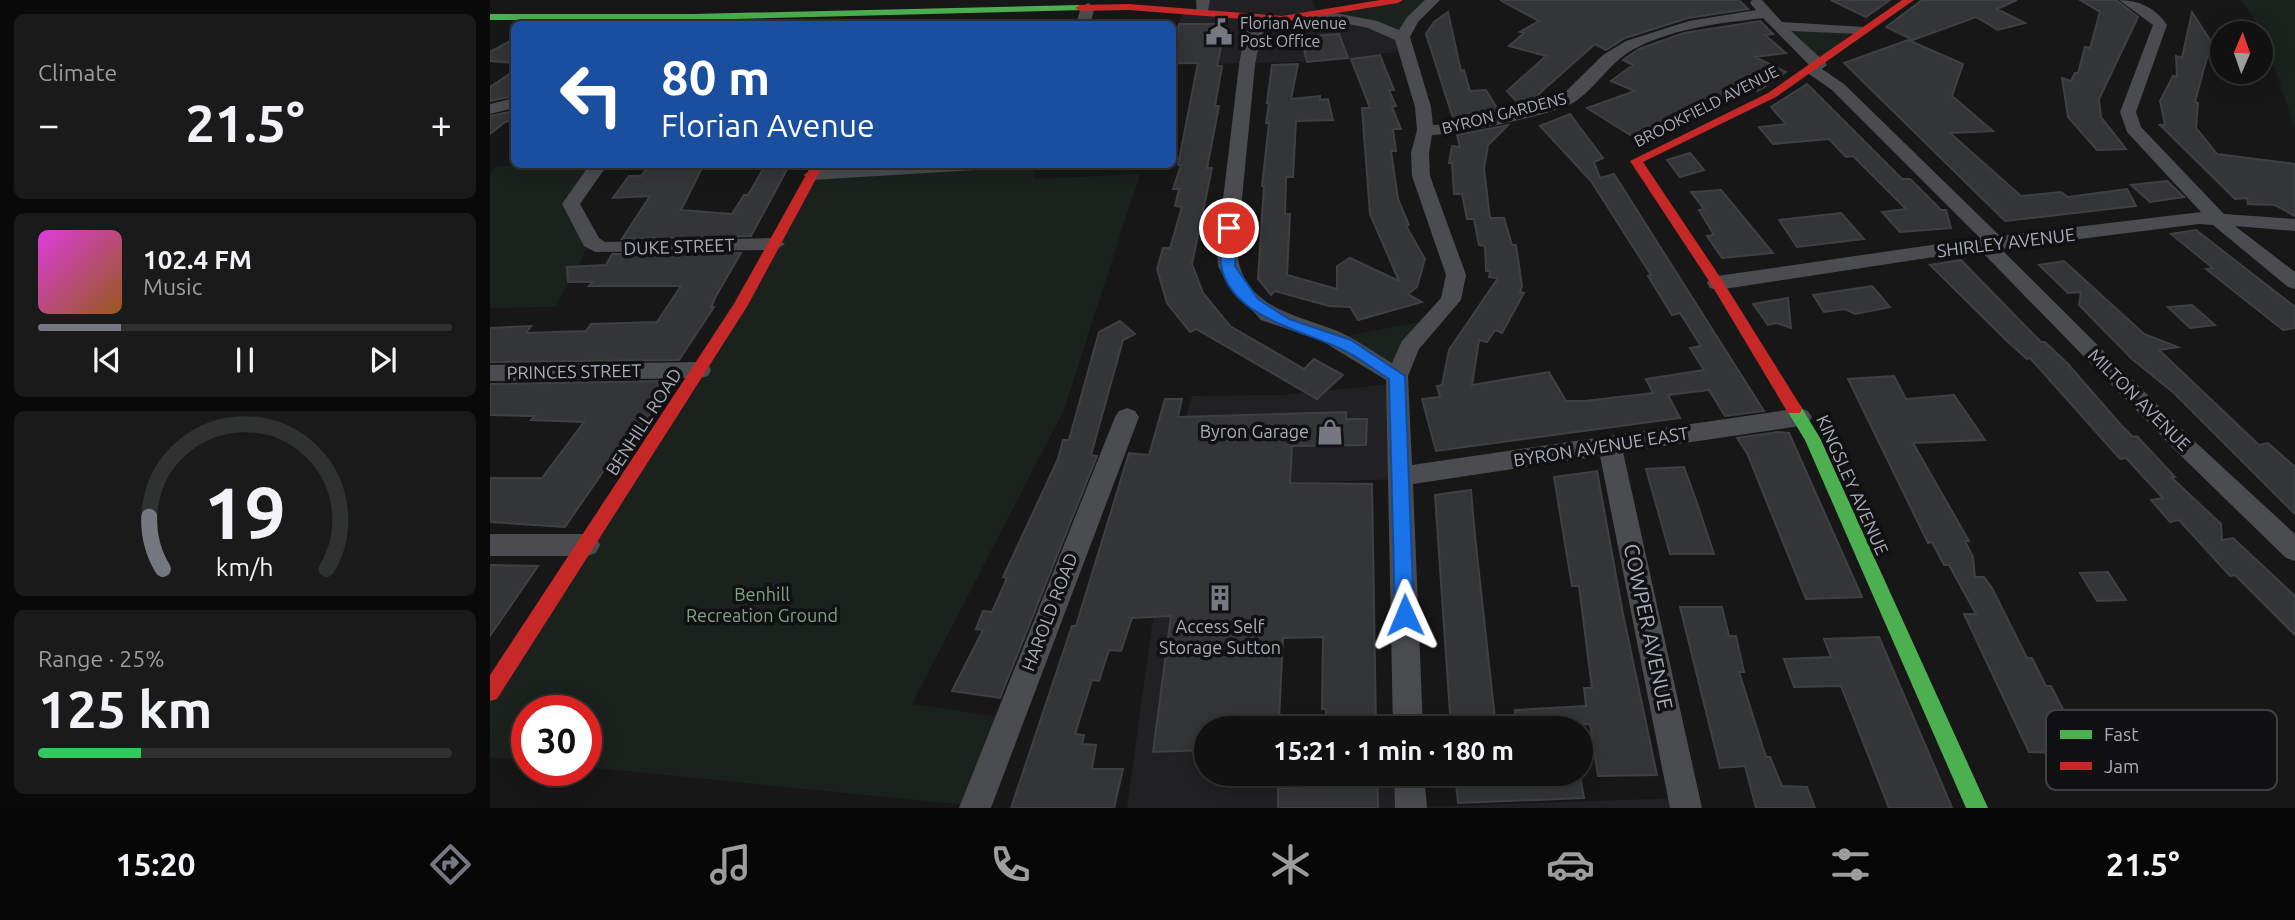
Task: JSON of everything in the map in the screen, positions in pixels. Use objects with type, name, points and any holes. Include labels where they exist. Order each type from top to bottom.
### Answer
[{"type":"street","points":[[494,20],[1203,6],[1262,19],[1319,14],[1398,0]]},
{"type":"street","points":[[1408,716],[1403,477],[1397,376],[1410,346],[1451,300],[1456,275],[1421,176],[1420,153],[1425,130],[1423,107],[1402,37],[1412,20],[1433,0]]},
{"type":"street","name":"MILTON AVENUE","points":[[1754,0],[1815,67],[1838,87],[2183,444],[2295,551]]},
{"type":"street","name":"BROOKFIELD AVENUE","points":[[1636,161],[1770,96],[1815,67],[1859,30],[1909,0]]},
{"type":"street","points":[[2126,0],[2160,25],[2128,112],[2133,128],[2210,208],[2218,220],[2295,282]]},
{"type":"street","points":[[1084,21],[1088,8]]},
{"type":"street","name":"BYRON GARDENS","points":[[1425,130],[1456,129],[1565,100],[1578,93],[1604,61],[1640,41],[1704,23],[1767,13]]},
{"type":"street","points":[[1319,14],[1372,24],[1402,37]]},
{"type":"street","points":[[1262,19],[1251,43],[1247,65],[1227,250],[1228,266],[1237,283],[1268,315],[1330,337],[1397,376]]},
{"type":"street","points":[[1779,26],[1859,30]]},
{"type":"street","points":[[490,109],[511,104]]},
{"type":"street","name":"KINGSLEY AVENUE","points":[[1636,161],[1717,283],[1800,417],[1977,808]]},
{"type":"street","name":"DUKE STREET","points":[[597,168],[571,204],[591,242],[602,248],[775,244]]},
{"type":"street","points":[[815,170],[874,168]]},
{"type":"street","name":"BENHILL ROAD","points":[[490,692],[700,370],[775,244],[815,170]]},
{"type":"street","name":"SHIRLEY AVENUE","points":[[1717,283],[2199,218],[2295,225]]},
{"type":"street","name":"PRINCES STREET","points":[[490,373],[700,370]]},
{"type":"street","name":"HAROLD ROAD","points":[[975,808],[1127,417]]},
{"type":"street","name":"BYRON AVENUE EAST","points":[[1403,477],[1800,417]]},
{"type":"street","name":"COWPER AVENUE","points":[[1610,446],[1686,808]]},
{"type":"street","points":[[490,545],[587,545]]},
{"type":"street","points":[[1410,786],[1411,808]]},
{"type":"shaded area","points":[[1206,0],[1312,0],[1322,20],[1367,27],[1395,38],[1398,52],[1333,61],[1176,65],[1176,33],[1183,11],[1204,14]]},
{"type":"shaded area","points":[[1391,384],[1399,479],[1292,483],[1280,716],[1194,716],[1194,786],[1410,788],[1412,807],[1684,798],[1686,808],[1127,808],[1176,451],[1192,396],[1283,395]]},
{"type":"green space","points":[[1405,0],[1430,0],[1401,34],[1327,13]]},
{"type":"green space","points":[[2240,0],[2295,0],[2295,129],[2273,66],[2273,21],[2255,21]]},
{"type":"green space","points":[[1782,27],[1853,32],[1818,62]]},
{"type":"green space","points":[[496,166],[597,168],[571,204],[591,242],[555,307],[490,308],[490,173]]},
{"type":"green space","name":"Benhill Recreation Ground","points":[[927,168],[1035,168],[1033,179],[1140,174],[1064,410],[912,704],[1009,718],[975,806],[602,769],[602,695],[511,695],[511,759],[490,757],[490,692],[812,175]]},
{"type":"green space","points":[[1429,320],[1395,370],[1340,337]]},
{"type":"building","points":[[1500,0],[1739,0],[1748,9],[1688,18],[1625,38],[1606,50],[1595,44],[1549,85],[1547,83],[1531,102],[1520,105],[1507,91],[1546,56],[1509,46],[1524,33],[1520,32],[1539,21]]},
{"type":"building","points":[[1831,0],[1890,0],[1866,17]]},
{"type":"building","points":[[1922,0],[2017,0],[1997,9],[2025,23],[1998,30],[1976,17],[1913,40],[1886,27]]},
{"type":"building","points":[[2080,0],[2116,0],[2138,17],[2099,99],[2101,117],[2126,149],[2097,150],[2068,117],[2062,78],[2071,81],[2075,73],[2078,73],[2085,47],[2090,48],[2100,12]]},
{"type":"building","points":[[1448,12],[1461,71],[1464,70],[1470,91],[1486,90],[1499,111],[1454,121],[1426,34],[1434,22]]},
{"type":"building","points":[[2192,12],[2210,40],[2210,57],[2207,57],[2195,102],[2198,103],[2196,128],[2217,154],[2295,164],[2295,216],[2275,205],[2248,204],[2247,198],[2235,199],[2160,125],[2165,125],[2160,101],[2173,76],[2177,77],[2176,56],[2182,58]]},
{"type":"building","points":[[1760,21],[1773,34],[1765,35],[1786,53],[1755,57],[1786,72],[1763,88],[1757,91],[1750,83],[1699,111],[1635,138],[1587,108],[1635,91],[1611,81],[1633,65],[1623,60],[1639,49],[1684,33]]},
{"type":"building","points":[[1179,24],[1226,24],[1217,66],[1222,66],[1215,106],[1219,106],[1207,168],[1212,168],[1192,264],[1203,293],[1230,326],[1304,369],[1314,359],[1343,375],[1317,399],[1196,329],[1190,332],[1167,303],[1157,269],[1163,248],[1170,248],[1182,207],[1175,206],[1179,189],[1173,189],[1181,165],[1178,165],[1198,63],[1176,63]]},
{"type":"building","points":[[1339,34],[1348,58],[1307,62],[1301,37]]},
{"type":"building","points":[[1908,40],[1963,64],[1952,96],[1993,131],[1950,133],[2021,196],[2061,192],[2068,197],[2127,189],[2136,206],[2005,221],[1844,63]]},
{"type":"building","points":[[511,41],[511,63],[490,61],[490,52]]},
{"type":"building","points":[[1380,55],[1394,90],[1389,90],[1396,106],[1392,107],[1401,129],[1393,129],[1396,151],[1391,151],[1398,199],[1409,225],[1406,226],[1425,259],[1417,287],[1408,294],[1422,302],[1358,320],[1350,307],[1329,306],[1275,291],[1271,295],[1258,279],[1262,186],[1269,123],[1266,123],[1267,103],[1272,65],[1298,64],[1291,99],[1320,96],[1320,100],[1328,99],[1333,120],[1296,121],[1293,177],[1286,177],[1285,214],[1290,214],[1287,275],[1337,289],[1337,266],[1350,258],[1399,281],[1370,214],[1362,108],[1370,108],[1351,59]]},
{"type":"building","points":[[511,73],[511,97],[490,101],[490,87]]},
{"type":"building","points":[[1807,84],[1902,179],[1910,179],[1941,210],[1946,210],[1951,228],[1900,232],[1882,212],[1906,209],[1853,156],[1846,157],[1829,139],[1773,144],[1759,127],[1786,124],[1771,107]]},
{"type":"building","points":[[511,112],[511,121],[490,134],[490,116]]},
{"type":"building","points":[[1570,114],[1603,158],[1594,162],[1600,178],[1614,174],[1764,411],[1725,416],[1709,390],[1668,395],[1680,418],[1436,451],[1422,399],[1440,397],[1437,386],[1442,385],[1449,350],[1498,278],[1489,277],[1490,271],[1486,271],[1485,246],[1479,245],[1474,219],[1467,219],[1462,194],[1454,194],[1452,163],[1449,163],[1452,146],[1460,147],[1457,135],[1508,125],[1488,145],[1484,169],[1490,218],[1504,218],[1512,245],[1516,245],[1522,286],[1520,292],[1524,293],[1502,333],[1495,330],[1487,342],[1479,340],[1472,385],[1549,372],[1566,401],[1585,401],[1653,393],[1646,379],[1704,370],[1690,348],[1701,346],[1680,313],[1672,315],[1648,276],[1651,275],[1591,181],[1540,126]]},
{"type":"building","points":[[1690,153],[1704,170],[1680,177],[1667,160]]},
{"type":"building","points":[[647,168],[702,168],[681,210],[732,214],[744,195],[748,195],[764,168],[788,168],[751,236],[622,239],[650,196],[613,198],[629,176],[641,176]]},
{"type":"building","points":[[2167,181],[2184,197],[2150,202],[2131,185]]},
{"type":"building","points":[[1721,190],[1773,253],[1722,258],[1707,236],[1714,235],[1699,210],[1704,209],[1691,192]]},
{"type":"building","points":[[1841,213],[1864,239],[1797,247],[1779,220]]},
{"type":"building","points":[[2196,230],[2295,307],[2295,328],[2283,330],[2206,269],[2213,268],[2171,234]]},
{"type":"building","points":[[741,253],[716,296],[711,307],[714,307],[679,360],[490,362],[490,328],[531,326],[526,333],[586,331],[591,324],[657,322],[681,286],[589,286],[593,282],[568,282],[567,267],[606,265],[612,254]]},
{"type":"building","points":[[1961,260],[2041,342],[2045,342],[2068,364],[2120,424],[2133,437],[2137,436],[2175,477],[2171,477],[2221,524],[2222,540],[2233,538],[2295,596],[2295,635],[2235,575],[2230,576],[2179,520],[2170,522],[2151,500],[2163,498],[2126,458],[2120,459],[2030,358],[2027,359],[2007,341],[1930,265]]},
{"type":"building","points":[[2064,261],[2144,334],[2178,347],[2159,350],[2259,445],[2268,443],[2295,467],[2295,514],[2174,393],[2132,359],[2079,305],[2081,292],[2068,293],[2039,265]]},
{"type":"building","points":[[1872,286],[1890,307],[1855,314],[1845,309],[1824,312],[1813,295]]},
{"type":"building","points":[[1788,298],[1791,328],[1777,323],[1768,325],[1753,304]]},
{"type":"building","points":[[2192,305],[2215,325],[2190,328],[2168,307]]},
{"type":"building","points":[[1120,321],[1135,334],[1123,340],[1091,455],[1097,456],[1000,698],[952,691],[983,630],[976,629],[983,611],[992,612],[1007,578],[1003,577],[1058,459],[1063,440],[1069,440],[1099,332]]},
{"type":"building","points":[[1894,376],[1906,399],[1954,395],[1985,440],[1913,443],[1969,541],[1965,541],[1973,557],[1975,577],[1984,577],[1992,588],[2027,658],[2032,658],[2046,686],[2051,686],[2063,710],[2046,710],[2046,753],[2029,752],[1964,614],[1976,614],[1949,565],[1944,565],[1932,542],[1928,543],[1848,379]]},
{"type":"building","points":[[665,381],[664,384],[670,384],[630,444],[622,444],[565,527],[490,522],[490,478],[542,478],[584,422],[531,420],[535,416],[490,415],[490,384]]},
{"type":"building","points":[[1165,399],[1182,399],[1178,417],[1346,412],[1346,419],[1367,419],[1366,445],[1292,446],[1290,483],[1372,484],[1376,716],[1326,716],[1326,709],[1322,709],[1323,637],[1283,638],[1279,716],[1194,716],[1194,750],[1153,752],[1171,616],[1132,618],[1121,651],[1109,650],[1099,681],[1092,680],[1075,734],[1084,735],[1082,744],[1096,745],[1092,769],[1123,769],[1114,808],[1011,808],[1072,626],[1076,626],[1129,453],[1149,455]]},
{"type":"building","points":[[1789,433],[1862,597],[1806,599],[1747,453],[1737,438]]},
{"type":"building","points":[[1684,467],[1714,554],[1670,554],[1646,469]]},
{"type":"building","points":[[1597,471],[1623,614],[1657,775],[1598,776],[1593,744],[1593,716],[1515,716],[1515,710],[1586,706],[1584,688],[1592,688],[1579,586],[1572,586],[1554,477]]},
{"type":"building","points":[[1471,490],[1495,716],[1450,716],[1435,495]]},
{"type":"building","points":[[490,565],[538,566],[490,636]]},
{"type":"building","points":[[2108,572],[2126,600],[2097,601],[2080,573]]},
{"type":"building","points":[[1680,607],[1722,607],[1729,636],[1736,636],[1744,672],[1739,672],[1766,757],[1770,757],[1782,786],[1807,787],[1815,808],[1756,808],[1745,766],[1720,768]]},
{"type":"building","points":[[1879,637],[1952,808],[1889,808],[1841,686],[1794,687],[1784,659],[1831,657],[1824,639]]},
{"type":"building","points":[[1377,786],[1378,808],[1278,808],[1278,788]]},
{"type":"building","points":[[1456,786],[1582,786],[1584,798],[1458,803]]},
{"type":"traffic: fast","points":[[490,17],[693,17],[1080,8]]},
{"type":"traffic: fast","points":[[1794,409],[1812,438],[1977,808]]},
{"type":"traffic: jam","points":[[1080,8],[1129,7],[1282,19],[1398,0]]},
{"type":"traffic: jam","points":[[1794,409],[1717,283],[1636,161],[1772,95],[1909,0]]},
{"type":"traffic: jam","points":[[490,692],[741,305],[816,168]]},
{"type":"place","name":"Florian Avenue Post Office","points":[[1219,32]]},
{"type":"place","name":"Byron Garage","points":[[1330,432]]},
{"type":"place","name":"Access Self Storage Sutton","points":[[1220,598]]},
{"type":"route","points":[[1229,228],[1228,266],[1237,283],[1253,302],[1268,315],[1345,344],[1397,376],[1403,477],[1405,615]]}]
